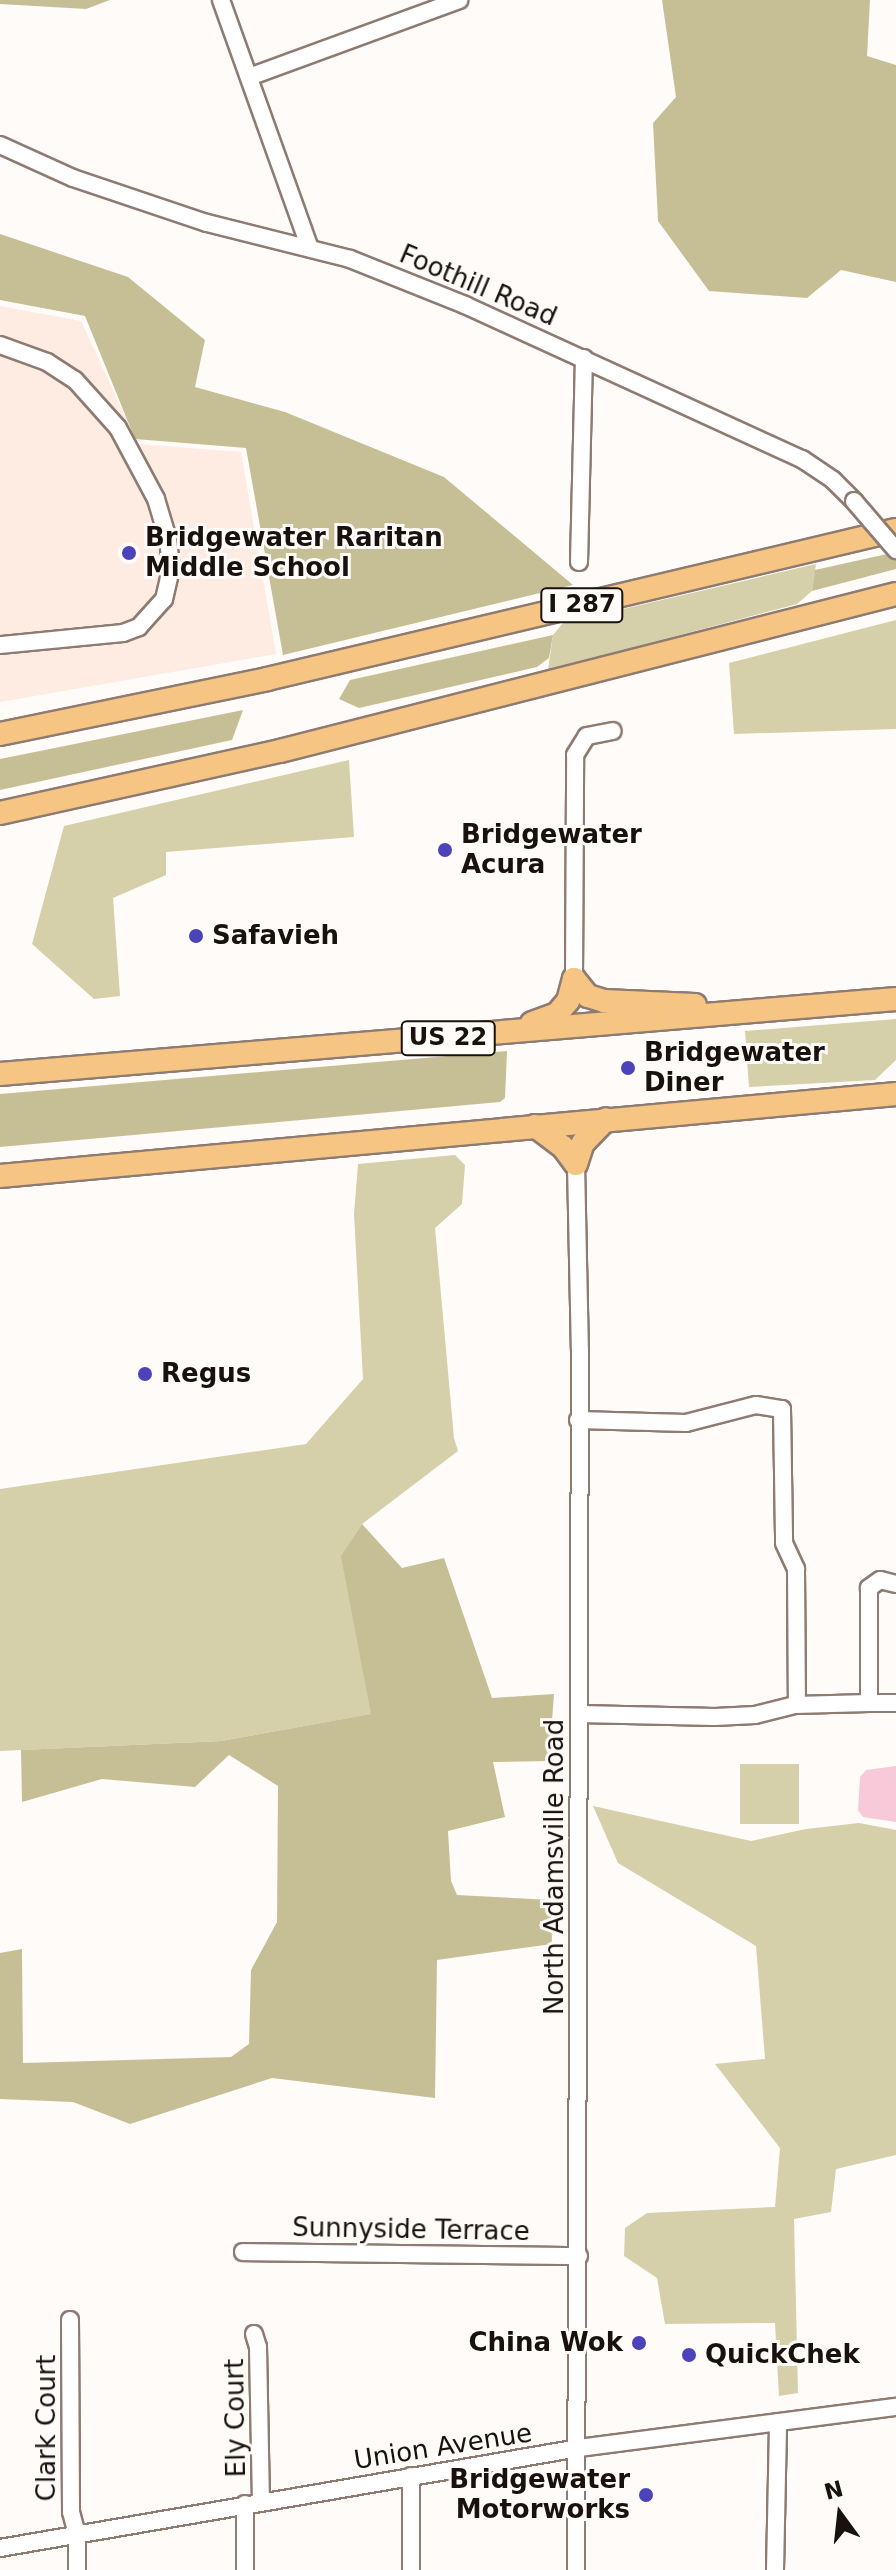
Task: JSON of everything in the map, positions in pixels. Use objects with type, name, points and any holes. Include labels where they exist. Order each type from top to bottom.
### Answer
[{"type":"highway","name":"I 287","points":[[0,734],[267,679],[896,530]]},
{"type":"highway","name":"I 287","points":[[0,813],[280,751],[896,594]]},
{"type":"highway","points":[[574,979],[588,996],[604,1001],[764,1011]]},
{"type":"highway","points":[[472,1036],[550,1019],[568,1001],[574,979]]},
{"type":"highway","name":"US 22","points":[[0,1074],[896,999]]},
{"type":"highway","points":[[0,1176],[896,1094]]},
{"type":"highway","points":[[576,1164],[583,1143],[606,1119]]},
{"type":"highway","points":[[535,1126],[563,1147],[576,1164]]},
{"type":"street","points":[[221,0],[310,248]]},
{"type":"street","points":[[249,77],[459,0]]},
{"type":"street","name":"Foothill Road","points":[[0,145],[73,178],[201,222],[350,259],[451,299],[584,358],[802,459],[833,480],[896,550]]},
{"type":"street","points":[[0,345],[47,362],[75,380],[118,428],[156,499],[168,539],[171,569],[164,599],[139,627],[123,633],[0,645]]},
{"type":"street","points":[[579,562],[584,358]]},
{"type":"street","points":[[574,979],[575,755],[587,736],[613,731]]},
{"type":"street","name":"North Adamsville Road","points":[[576,1164],[579,1714],[579,2448],[576,2570]]},
{"type":"street","points":[[578,1420],[686,1423],[756,1405],[782,1409],[784,1543],[796,1569],[797,1705]]},
{"type":"street","points":[[869,1703],[869,1588],[880,1580],[896,1584]]},
{"type":"street","points":[[579,1714],[715,1717],[755,1715],[797,1705],[896,1703]]},
{"type":"street","name":"Sunnyside Terrace","points":[[243,2252],[579,2256]]},
{"type":"street","name":"Clark Court","points":[[70,2320],[71,2512],[77,2534],[77,2570]]},
{"type":"street","name":"Ely Court","points":[[245,2570],[253,2502],[258,2347],[254,2334]]},
{"type":"street","name":"Union Avenue","points":[[0,2548],[579,2448],[896,2407]]},
{"type":"street","points":[[775,2570],[778,2422]]},
{"type":"street","points":[[411,2476],[411,2570]]},
{"type":"shaded area","points":[[0,0],[110,0],[86,9],[0,4]]},
{"type":"shaded area","points":[[662,0],[870,0],[867,56],[896,65],[896,282],[841,270],[807,298],[709,291],[658,221],[653,123],[676,97]]},
{"type":"shaded area","points":[[0,234],[128,277],[205,340],[195,387],[285,412],[444,477],[573,585],[283,655],[246,448],[135,439],[85,316],[0,300]]},
{"type":"shaded area","name":"Bridgewater Raritan Middle School","points":[[0,306],[81,321],[138,444],[241,452],[276,654],[0,702]]},
{"type":"shaded area","points":[[896,552],[896,569],[812,591],[815,570]]},
{"type":"shaded area","points":[[816,564],[812,591],[797,604],[548,670],[553,635],[563,623]]},
{"type":"shaded area","points":[[896,620],[896,729],[734,734],[729,663]]},
{"type":"shaded area","points":[[553,635],[549,658],[537,667],[359,708],[339,699],[350,680]]},
{"type":"shaded area","points":[[243,710],[232,740],[0,790],[0,759]]},
{"type":"shaded area","points":[[349,760],[354,837],[166,852],[166,875],[113,898],[120,996],[94,999],[32,944],[64,826]]},
{"type":"shaded area","points":[[896,1019],[896,1060],[875,1080],[749,1087],[745,1031]]},
{"type":"shaded area","points":[[507,1051],[505,1098],[500,1102],[0,1147],[0,1094]]},
{"type":"shaded area","points":[[455,1155],[465,1165],[462,1204],[435,1228],[454,1438],[458,1451],[362,1524],[342,1556],[372,1714],[221,1741],[0,1751],[0,1489],[306,1444],[363,1379],[354,1214],[358,1164]]},
{"type":"shaded area","points":[[362,1524],[402,1568],[444,1558],[492,1698],[554,1694],[549,1761],[493,1762],[505,1817],[448,1831],[451,1881],[457,1895],[551,1900],[552,1944],[437,1960],[435,2098],[272,2078],[130,2124],[73,2102],[0,2099],[0,1953],[22,1949],[23,2063],[231,2057],[249,2044],[251,1970],[277,1922],[278,1786],[229,1755],[195,1787],[102,1779],[22,1802],[21,1750],[221,1741],[371,1714],[341,1556]]},
{"type":"shaded area","points":[[740,1764],[799,1764],[799,1824],[740,1824]]},
{"type":"shaded area","points":[[896,1766],[896,1822],[863,1817],[858,1810],[860,1777],[866,1770]]},
{"type":"shaded area","points":[[593,1806],[751,1841],[806,1829],[859,1823],[896,1830],[896,2155],[836,2169],[831,2212],[794,2219],[798,2393],[779,2396],[775,2323],[665,2324],[657,2278],[624,2256],[625,2228],[647,2213],[775,2207],[780,2148],[715,2064],[765,2059],[756,1946],[618,1863]]},
{"type":"place","name":"Bridgewater Raritan Middle School","points":[[129,553]]},
{"type":"place","name":"Bridgewater Acura","points":[[445,850]]},
{"type":"place","name":"Safavieh","points":[[196,936]]},
{"type":"place","name":"Bridgewater Diner","points":[[628,1068]]},
{"type":"place","name":"Regus","points":[[145,1374]]},
{"type":"place","name":"China Wok","points":[[639,2343]]},
{"type":"place","name":"QuickChek","points":[[689,2355]]},
{"type":"place","name":"Bridgewater Motorworks","points":[[646,2495]]}]
